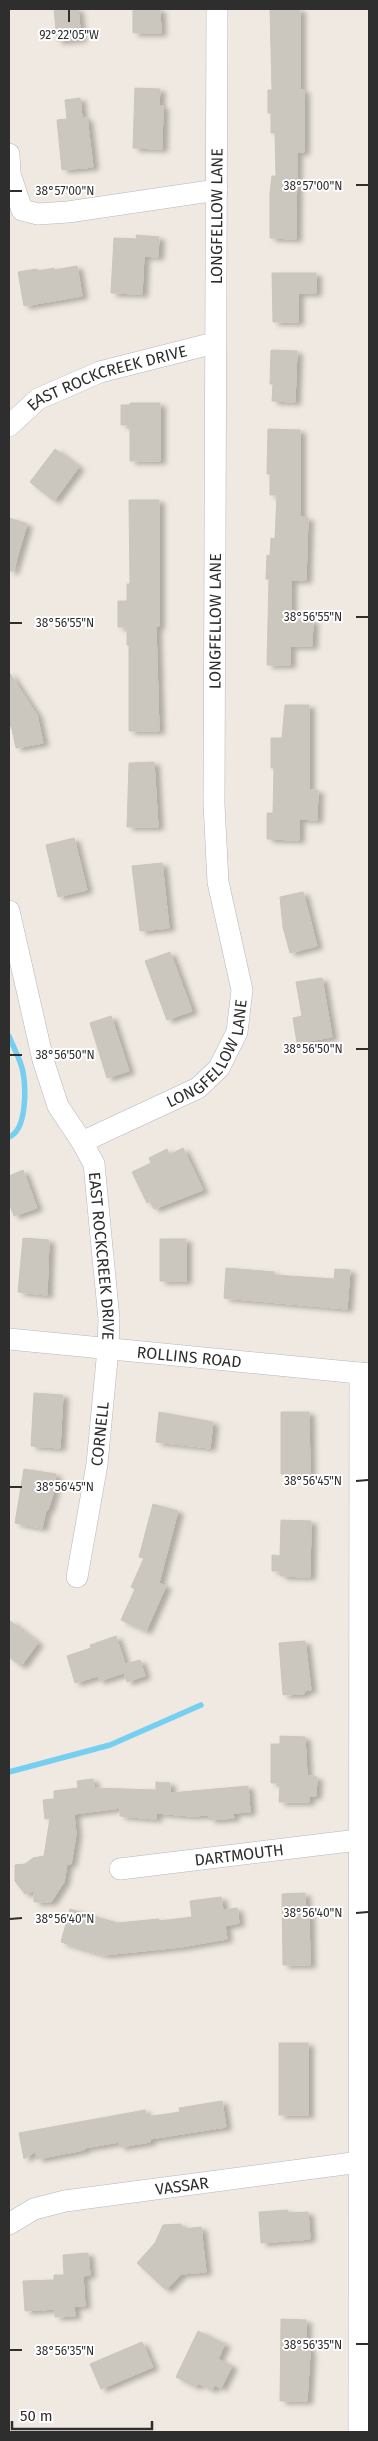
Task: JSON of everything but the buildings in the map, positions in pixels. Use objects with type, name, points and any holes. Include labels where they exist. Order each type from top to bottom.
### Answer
[{"type":"street","name":"LONGFELLOW LANE","points":[[82,1142],[198,1088],[219,1068],[236,1032],[242,990],[218,882],[214,804],[214,343],[217,190],[217,9]]},
{"type":"street","points":[[9,154],[10,174],[22,210],[38,214],[68,212],[217,190]]},
{"type":"street","name":"EAST ROCKCREEK DRIVE","points":[[9,426],[38,399],[100,372],[214,343]]},
{"type":"street","name":"EAST ROCKCREEK DRIVE","points":[[9,911],[43,1060],[58,1106],[94,1164],[109,1319],[108,1349]]},
{"type":"street","name":"ROLLINS ROAD","points":[[9,1338],[364,1373]]},
{"type":"street","name":"CORNELL","points":[[77,1577],[98,1464],[108,1349]]},
{"type":"street","points":[[359,2432],[358,1840],[364,1373]]},
{"type":"street","name":"DARTMOUTH","points":[[120,1869],[358,1840]]},
{"type":"street","name":"VASSAR","points":[[9,2224],[34,2209],[65,2201],[360,2162]]},
{"type":"waterway","points":[[9,1036],[22,1067],[25,1098],[19,1126],[15,1133],[9,1137]]},
{"type":"waterway","points":[[9,1772],[110,1745],[201,1705]]}]
